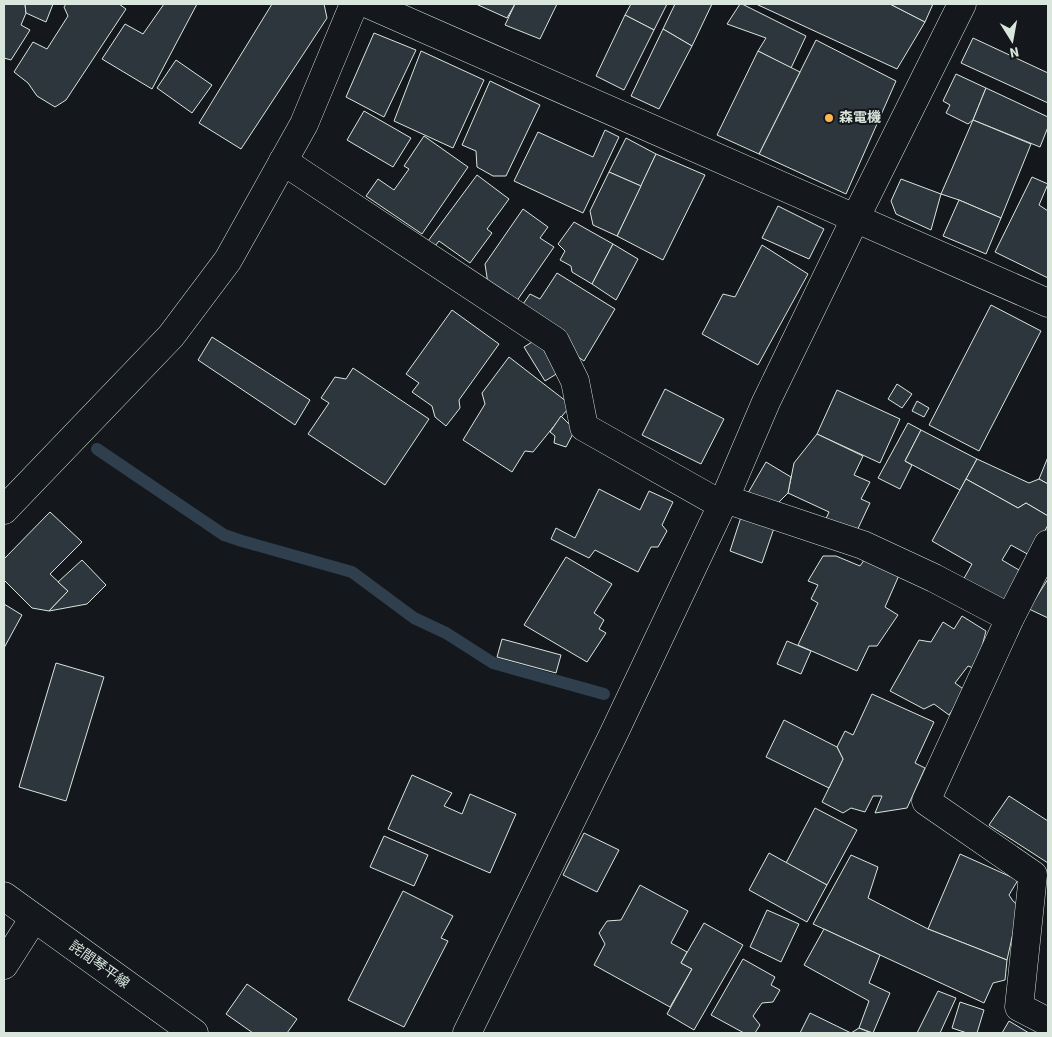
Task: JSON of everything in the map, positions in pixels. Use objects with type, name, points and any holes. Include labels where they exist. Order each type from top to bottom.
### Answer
[{"type":"street","points":[[4,510],[171,336],[228,260],[304,124],[354,4]]},
{"type":"street","points":[[368,4],[1048,303]]},
{"type":"street","points":[[467,1033],[618,724],[723,502],[766,402],[962,4]]},
{"type":"street","points":[[284,161],[555,342],[574,380],[584,427],[723,502],[863,545],[934,578],[1010,618]]},
{"type":"street","points":[[1048,544],[1010,618],[926,801],[1033,875],[1019,1007],[1048,1022]]},
{"type":"street","name":"詫間琴平線","points":[[4,896],[194,1033]]},
{"type":"street","points":[[4,965],[34,918]]},
{"type":"building","points":[[4,4],[25,4],[26,13],[21,25],[30,30],[11,60],[4,58]]},
{"type":"building","points":[[25,4],[53,4],[46,22],[26,13]]},
{"type":"building","points":[[66,4],[119,4],[126,9],[66,100],[55,107],[37,96],[28,83],[14,72],[33,42],[47,49],[68,16],[64,7]]},
{"type":"building","points":[[164,4],[197,4],[152,89],[102,59],[125,24],[143,34]]},
{"type":"building","points":[[272,4],[324,4],[327,18],[241,149],[199,123]]},
{"type":"building","points":[[476,4],[515,4],[507,18]]},
{"type":"building","points":[[515,4],[557,4],[540,39],[505,25]]},
{"type":"building","points":[[631,4],[667,4],[654,30],[625,15]]},
{"type":"building","points":[[675,4],[712,4],[692,46],[663,29]]},
{"type":"building","points":[[740,4],[806,36],[791,68],[758,51],[766,38],[727,24]]},
{"type":"building","points":[[756,4],[890,4],[925,22],[897,69]]},
{"type":"building","points":[[890,4],[933,4],[925,22]]},
{"type":"building","points":[[625,15],[654,30],[624,90],[596,76]]},
{"type":"building","points":[[663,29],[692,46],[659,109],[631,96]]},
{"type":"building","points":[[374,33],[416,50],[384,117],[346,97]]},
{"type":"building","points":[[973,38],[1048,73],[1048,103],[961,63]]},
{"type":"building","name":"森電機","points":[[816,40],[896,81],[846,194],[759,154]]},
{"type":"building","points":[[421,51],[484,80],[453,148],[394,121]]},
{"type":"building","points":[[758,51],[800,72],[759,154],[717,135]]},
{"type":"building","points":[[176,60],[212,85],[192,113],[157,88]]},
{"type":"building","points":[[956,74],[986,88],[973,120],[968,124],[946,113],[950,105],[943,101]]},
{"type":"building","points":[[490,81],[540,105],[506,176],[493,176],[477,167],[476,151],[462,145]]},
{"type":"building","points":[[986,88],[1048,117],[1048,127],[1040,147],[973,120]]},
{"type":"building","points":[[364,111],[411,138],[393,167],[347,140]]},
{"type":"building","points":[[973,120],[1031,144],[1001,218],[941,194]]},
{"type":"building","points":[[605,130],[619,137],[583,213],[514,181],[538,132],[593,157]]},
{"type":"building","points":[[424,136],[468,167],[422,234],[366,196],[378,179],[394,190],[409,169],[404,166]]},
{"type":"building","points":[[626,138],[656,154],[641,186],[609,172]]},
{"type":"building","points":[[656,154],[705,175],[663,260],[617,236]]},
{"type":"building","points":[[609,172],[641,186],[617,236],[593,225],[590,211]]},
{"type":"building","points":[[477,175],[509,199],[487,229],[492,233],[470,263],[439,241],[435,246],[428,241]]},
{"type":"building","points":[[1032,177],[1048,184],[1039,205],[1048,211],[1048,278],[995,252]]},
{"type":"building","points":[[901,179],[941,194],[931,230],[896,214],[891,201]]},
{"type":"building","points":[[959,200],[1001,218],[986,254],[943,236]]},
{"type":"building","points":[[778,206],[824,229],[809,259],[762,238]]},
{"type":"building","points":[[523,209],[548,227],[540,238],[554,247],[516,302],[488,284],[485,264]]},
{"type":"building","points":[[574,222],[613,244],[592,284],[572,272],[571,266],[560,260],[565,251],[558,244]]},
{"type":"building","points":[[613,244],[638,259],[616,300],[592,284]]},
{"type":"building","points":[[762,245],[808,274],[758,365],[702,334],[723,294],[735,297]]},
{"type":"building","points":[[557,273],[615,309],[584,361],[568,350],[521,307],[530,294],[540,299]]},
{"type":"building","points":[[991,305],[1041,331],[979,451],[929,425]]},
{"type":"building","points":[[452,310],[499,344],[459,400],[460,408],[446,426],[435,417],[432,406],[412,392],[419,383],[406,374]]},
{"type":"building","points":[[212,337],[310,400],[295,425],[198,360]]},
{"type":"building","points":[[537,339],[558,373],[545,381],[524,347]]},
{"type":"building","points":[[509,357],[571,405],[533,452],[525,451],[512,472],[463,440],[485,404],[482,393]]},
{"type":"building","points":[[353,368],[429,419],[385,485],[308,434],[329,403],[321,398],[335,377],[346,379]]},
{"type":"building","points":[[897,384],[912,394],[902,408],[888,399]]},
{"type":"building","points":[[665,389],[724,419],[701,464],[642,435]]},
{"type":"building","points":[[837,390],[900,419],[880,463],[817,434]]},
{"type":"building","points":[[917,401],[929,408],[924,417],[912,411]]},
{"type":"building","points":[[561,416],[575,430],[566,447],[554,443],[555,436],[550,432]]},
{"type":"building","points":[[908,423],[921,430],[905,461],[912,465],[900,489],[878,478]]},
{"type":"building","points":[[921,430],[977,459],[960,490],[905,461]]},
{"type":"building","points":[[817,434],[863,456],[854,475],[870,482],[861,499],[870,503],[854,537],[824,523],[829,512],[788,493],[794,463]]},
{"type":"building","points":[[1048,457],[1048,484],[1039,479]]},
{"type":"building","points":[[977,459],[1029,483],[1039,479],[1048,484],[1048,516],[1026,503],[1018,508],[966,479]]},
{"type":"building","points":[[766,462],[791,477],[788,493],[777,504],[748,493]]},
{"type":"building","points":[[966,479],[1018,508],[1026,503],[1048,516],[1048,525],[1031,556],[1011,545],[1002,560],[1024,573],[1008,601],[962,582],[972,564],[932,541]]},
{"type":"building","points":[[599,489],[640,510],[649,491],[673,502],[662,525],[667,531],[658,547],[651,547],[638,572],[595,550],[589,558],[551,539],[556,528],[575,538]]},
{"type":"building","points":[[50,512],[82,542],[50,574],[68,591],[49,611],[32,608],[4,580],[4,559]]},
{"type":"building","points":[[742,514],[775,525],[762,563],[730,551]]},
{"type":"building","points":[[823,556],[836,556],[860,566],[867,556],[900,573],[885,607],[898,615],[877,646],[869,646],[857,671],[798,645],[818,603],[811,599],[818,585],[808,581]]},
{"type":"building","points":[[566,557],[612,584],[594,613],[604,620],[599,629],[606,633],[587,662],[524,625]]},
{"type":"building","points":[[82,560],[106,585],[87,604],[49,611],[68,591],[58,582]]},
{"type":"building","points":[[1048,579],[1048,618],[1029,609]]},
{"type":"building","points":[[4,604],[22,615],[4,648]]},
{"type":"building","points":[[962,616],[986,631],[976,669],[968,666],[955,683],[966,691],[949,715],[934,704],[924,709],[890,691],[919,640],[931,642],[943,622],[954,629]]},
{"type":"building","points":[[502,639],[561,655],[556,673],[497,657]]},
{"type":"building","points":[[787,641],[811,651],[801,674],[777,664]]},
{"type":"building","points":[[56,663],[104,677],[66,801],[19,787]]},
{"type":"building","points":[[872,694],[934,722],[915,763],[925,768],[907,808],[875,813],[882,796],[873,796],[865,812],[851,808],[843,813],[822,802],[843,759],[837,747],[845,731],[853,735]]},
{"type":"building","points":[[784,720],[837,747],[843,759],[829,788],[766,757]]},
{"type":"building","points":[[412,775],[452,793],[444,806],[462,814],[470,794],[516,814],[490,873],[388,829]]},
{"type":"building","points":[[1009,796],[1048,821],[1048,863],[989,825]]},
{"type":"building","points":[[815,808],[857,830],[827,885],[786,863]]},
{"type":"building","points":[[584,833],[619,850],[597,892],[563,875]]},
{"type":"building","points":[[384,836],[428,855],[414,886],[370,867]]},
{"type":"building","points":[[769,853],[827,885],[807,922],[749,890]]},
{"type":"building","points":[[960,854],[1018,880],[1009,895],[1019,906],[1007,960],[928,929]]},
{"type":"building","points":[[851,855],[878,867],[868,898],[928,929],[1007,960],[1005,980],[993,983],[984,1003],[813,924]]},
{"type":"building","points":[[640,885],[688,911],[671,943],[687,952],[681,963],[692,969],[670,1007],[594,965],[605,944],[599,933],[607,921],[621,920]]},
{"type":"building","points":[[403,891],[453,916],[441,938],[448,941],[404,1027],[348,1000]]},
{"type":"building","points":[[767,910],[799,924],[781,962],[750,947]]},
{"type":"building","points":[[704,923],[743,945],[694,1030],[667,1014],[692,969],[681,963]]},
{"type":"building","points":[[824,929],[880,955],[869,983],[890,993],[873,1033],[859,1028],[869,1001],[804,965]]},
{"type":"building","points":[[743,959],[775,977],[771,985],[780,990],[773,1002],[762,1003],[753,1016],[760,1025],[755,1033],[744,1033],[711,1015]]},
{"type":"building","points":[[247,984],[297,1019],[287,1033],[253,1033],[226,1014]]},
{"type":"building","points":[[938,991],[956,998],[940,1033],[917,1033]]},
{"type":"building","points":[[960,1002],[984,1010],[977,1033],[967,1033],[952,1028]]},
{"type":"building","points":[[810,1013],[851,1033],[800,1033]]},
{"type":"building","points":[[1009,1021],[1029,1033],[1002,1033]]},
{"type":"building","points":[[859,1028],[871,1033],[851,1033]]},
{"type":"waterway","points":[[97,449],[224,535],[352,572],[414,618],[446,633],[493,663],[604,694]]},
{"type":"place","name":"森電機","points":[[829,118]]}]
